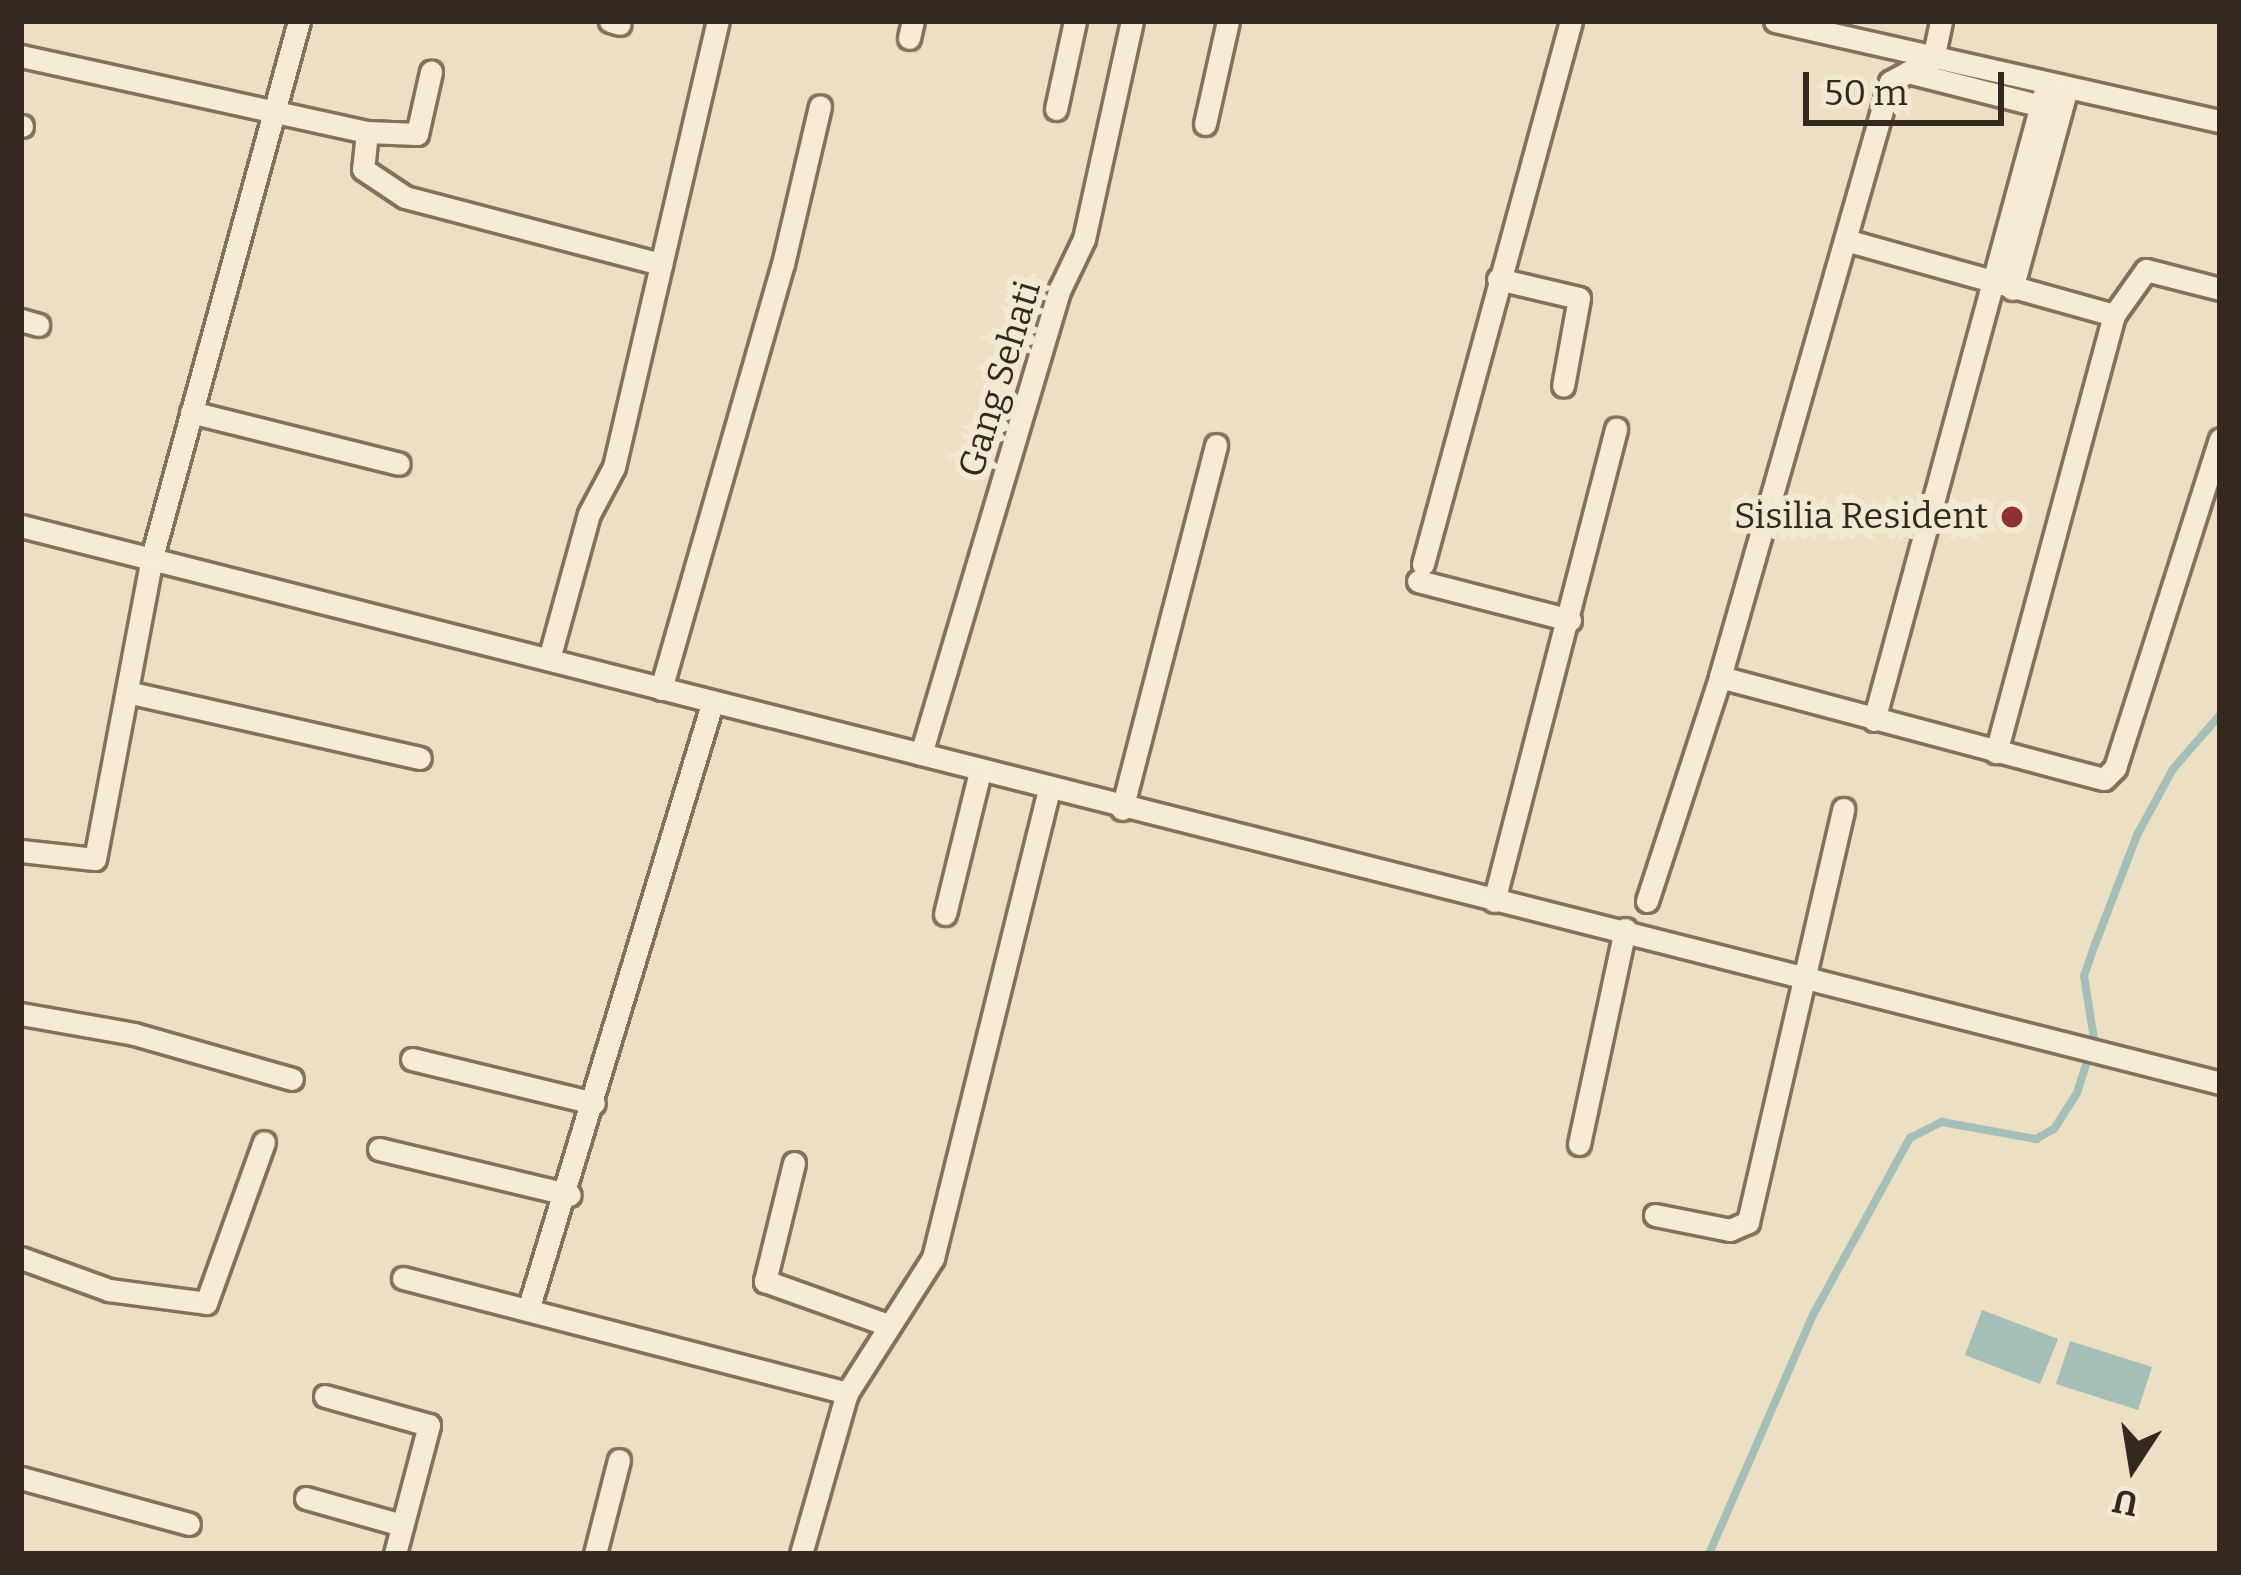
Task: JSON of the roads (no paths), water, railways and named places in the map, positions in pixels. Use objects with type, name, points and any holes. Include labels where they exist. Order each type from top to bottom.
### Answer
[{"type":"street","points":[[21,851],[95,859],[152,557],[299,21]]},
{"type":"street","points":[[549,659],[590,514],[614,467],[718,21]]},
{"type":"street","points":[[1056,109],[1075,21]]},
{"type":"street","name":"Gang Sehati","points":[[921,754],[1060,289],[1084,239],[1132,21]]},
{"type":"street","points":[[1205,124],[1228,21]]},
{"type":"street","points":[[1570,620],[1420,573],[1571,21]]},
{"type":"street","points":[[1774,21],[1833,28],[2052,92]]},
{"type":"street","points":[[1933,59],[1941,21]]},
{"type":"street","points":[[21,56],[273,107],[368,132],[417,134],[431,72]]},
{"type":"street","points":[[1647,901],[1720,677],[1849,241],[1886,96],[1899,75],[2052,92],[2220,121]]},
{"type":"street","points":[[1874,720],[2004,287],[2052,92]]},
{"type":"street","points":[[2004,287],[2052,92]]},
{"type":"street","points":[[661,689],[783,264],[820,106]]},
{"type":"street","points":[[368,132],[363,169],[405,197],[661,264]]},
{"type":"street","points":[[1849,241],[2114,315]]},
{"type":"street","points":[[1996,752],[2114,315],[2146,270],[2220,289]]},
{"type":"street","points":[[1498,279],[1579,298],[1563,386]]},
{"type":"street","points":[[190,412],[399,464]]},
{"type":"street","points":[[1494,902],[1616,428]]},
{"type":"street","points":[[1720,677],[2098,779],[2110,775],[2220,439]]},
{"type":"street","points":[[1122,808],[1216,445]]},
{"type":"street","points":[[21,526],[1494,902],[1801,971],[2220,1083]]},
{"type":"street","points":[[127,692],[420,758]]},
{"type":"street","points":[[530,1307],[570,1195],[712,704]]},
{"type":"street","points":[[945,914],[980,772]]},
{"type":"street","points":[[801,1554],[847,1393],[888,1324],[915,1297],[933,1258],[1048,790]]},
{"type":"street","points":[[1655,1215],[1730,1230],[1748,1222],[1801,971],[1843,809]]},
{"type":"street","points":[[1579,1144],[1625,929]]},
{"type":"street","points":[[21,1014],[134,1034],[292,1079]]},
{"type":"street","points":[[412,1059],[593,1103]]},
{"type":"street","points":[[21,1258],[109,1290],[206,1303],[264,1142]]},
{"type":"street","points":[[379,1149],[570,1195]]},
{"type":"street","points":[[794,1163],[765,1281],[888,1324]]},
{"type":"street","points":[[404,1278],[847,1393]]},
{"type":"street","points":[[326,1396],[429,1424],[395,1554]]},
{"type":"street","points":[[595,1554],[620,1460]]},
{"type":"street","points":[[21,1478],[189,1524]]},
{"type":"street","points":[[307,1498],[402,1525]]},
{"type":"water","points":[[1982,1310],[2058,1339],[2040,1384],[1965,1355]]},
{"type":"water","points":[[2070,1341],[2152,1367],[2138,1410],[2056,1384]]},
{"type":"waterway","points":[[1709,1554],[1814,1313],[1910,1138],[1942,1122],[2036,1139],[2054,1129],[2077,1093],[2094,1039],[2084,976],[2096,942],[2137,835],[2173,769],[2220,715]]},
{"type":"place","name":"Sisilia Resident","points":[[2012,517]]}]
